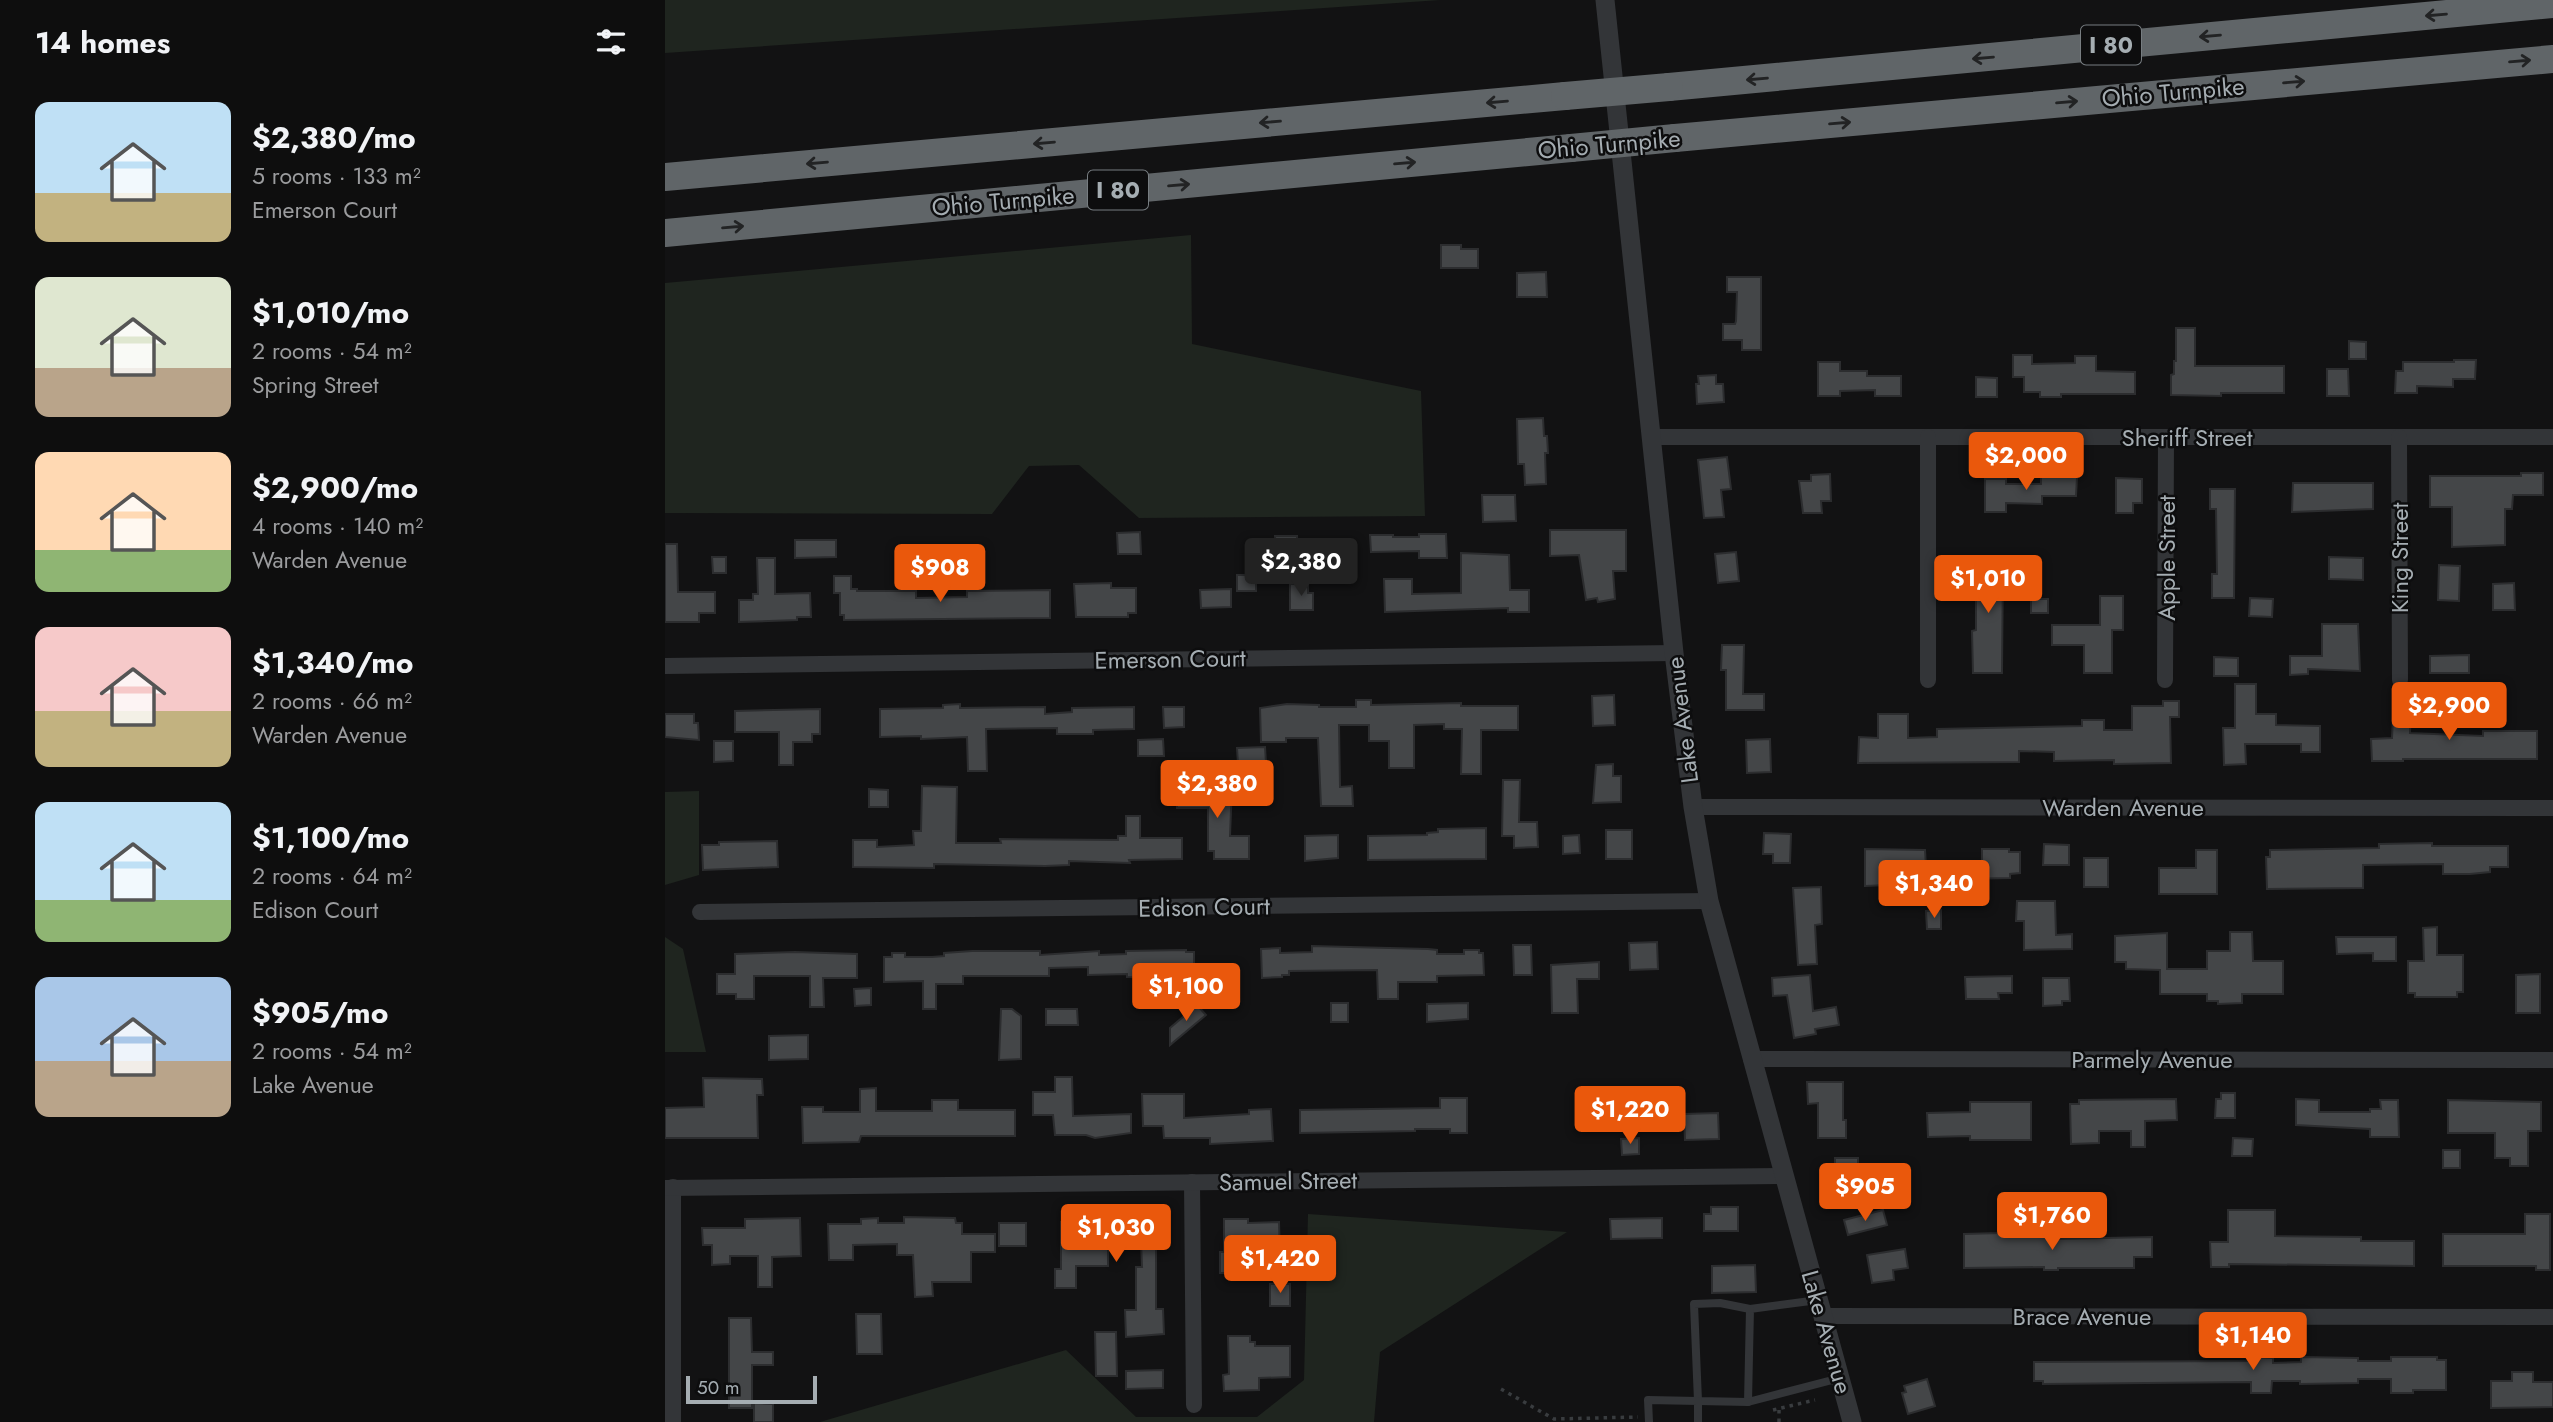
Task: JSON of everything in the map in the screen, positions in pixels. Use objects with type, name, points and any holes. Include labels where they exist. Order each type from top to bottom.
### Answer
[{"type":"highway","name":"Ohio Turnpike","points":[[665,177],[1669,88],[2553,4]]},
{"type":"highway","name":"Ohio Turnpike","points":[[665,233],[2553,59]]},
{"type":"street","name":"Lake Avenue","points":[[1605,0],[1674,653],[1693,807],[1709,901],[1852,1422]]},
{"type":"street","name":"Sheriff Street","points":[[1652,436],[2553,437]]},
{"type":"street","points":[[1927,436],[1928,680]]},
{"type":"street","name":"Apple Street","points":[[2165,680],[2166,436]]},
{"type":"street","name":"King Street","points":[[2399,437],[2400,680]]},
{"type":"street","name":"Emerson Court","points":[[665,666],[1674,653]]},
{"type":"street","name":"Warden Avenue","points":[[1693,807],[2553,808]]},
{"type":"street","name":"Edison Court","points":[[699,912],[1709,901]]},
{"type":"street","name":"Parmely Avenue","points":[[1751,1059],[2553,1060]]},
{"type":"street","name":"Samuel Street","points":[[669,1188],[1784,1176]]},
{"type":"street","points":[[1192,1182],[1194,1405]]},
{"type":"street","points":[[669,1188],[673,1422]]},
{"type":"street","name":"Brace Avenue","points":[[1820,1308],[2553,1317]]},
{"type":"lane","points":[[1697,1422],[1694,1304],[1720,1303],[1750,1309],[1820,1308]]},
{"type":"lane","points":[[1748,1402],[1750,1309]]},
{"type":"lane","points":[[1649,1422],[1649,1400],[1748,1402],[1840,1378]]},
{"type":"path","points":[[1501,1389],[1554,1419],[1636,1418]]},
{"type":"path","points":[[1779,1409],[1779,1422]]},
{"type":"shaded area","points":[[665,0],[1440,0],[665,53]]},
{"type":"shaded area","points":[[1191,235],[1192,344],[1421,391],[1425,516],[1139,518],[1079,465],[1029,466],[992,514],[665,513],[665,283]]},
{"type":"shaded area","points":[[699,791],[699,875],[665,885],[665,792]]},
{"type":"shaded area","points":[[665,937],[683,949],[706,1052],[665,1052]]},
{"type":"shaded area","points":[[1308,1214],[1567,1232],[1380,1352],[1374,1422],[820,1422],[1066,1350],[1136,1417],[1257,1417],[1304,1380]]},
{"type":"building","points":[[1441,245],[1461,245],[1461,249],[1478,249],[1478,268],[1441,268]]},
{"type":"building","points":[[1546,272],[1547,297],[1517,297],[1517,273]]},
{"type":"building","points":[[1727,277],[1761,277],[1761,350],[1742,350],[1742,340],[1723,340],[1723,324],[1735,324],[1736,321],[1737,292],[1727,292]]},
{"type":"building","points":[[2176,328],[2195,328],[2195,366],[2284,366],[2284,393],[2171,395],[2171,375],[2174,374],[2176,361]]},
{"type":"building","points":[[2349,341],[2366,342],[2366,359],[2349,359]]},
{"type":"building","points":[[2013,355],[2032,355],[2032,364],[2075,363],[2075,356],[2096,356],[2096,371],[2135,372],[2135,394],[2061,394],[2061,397],[2040,397],[2040,392],[2024,392],[2024,377],[2013,377]]},
{"type":"building","points":[[2476,360],[2475,379],[2453,379],[2453,387],[2417,386],[2417,393],[2395,393],[2396,371],[2403,371],[2403,362]]},
{"type":"building","points":[[1818,362],[1840,362],[1840,371],[1867,371],[1867,376],[1901,376],[1901,396],[1875,396],[1875,390],[1840,391],[1840,396],[1818,396]]},
{"type":"building","points":[[2327,369],[2348,369],[2349,396],[2327,396]]},
{"type":"building","points":[[1716,375],[1716,384],[1723,384],[1724,402],[1697,404],[1698,376]]},
{"type":"building","points":[[1976,377],[1997,378],[1997,397],[1976,397]]},
{"type":"building","points":[[1543,418],[1548,453],[1545,453],[1546,484],[1525,485],[1524,464],[1518,464],[1517,419]]},
{"type":"building","points":[[1727,457],[1731,489],[1721,490],[1724,517],[1704,518],[1698,460]]},
{"type":"building","points":[[2521,473],[2543,473],[2543,495],[2513,495],[2512,509],[2505,509],[2505,545],[2452,547],[2452,507],[2430,507],[2430,476],[2521,476]]},
{"type":"building","points":[[1830,474],[1831,501],[1821,501],[1822,513],[1803,513],[1799,481],[1811,481],[1811,475]]},
{"type":"building","points":[[2041,477],[2077,477],[2076,496],[2042,496],[2042,504],[2006,503],[2006,512],[1985,512],[1985,479],[2006,479],[2006,484],[2041,484]]},
{"type":"building","points":[[2116,478],[2142,479],[2142,503],[2133,503],[2133,513],[2116,513]]},
{"type":"building","points":[[2293,483],[2373,483],[2373,509],[2292,512]]},
{"type":"building","points":[[2210,489],[2235,489],[2234,598],[2212,598],[2212,574],[2217,574],[2216,509],[2210,509]]},
{"type":"building","points":[[1482,495],[1515,495],[1516,521],[1483,522]]},
{"type":"building","points":[[1550,530],[1626,530],[1626,571],[1613,571],[1615,599],[1598,602],[1597,598],[1586,600],[1579,555],[1550,556]]},
{"type":"building","points":[[1140,532],[1141,554],[1118,554],[1117,533]]},
{"type":"building","points":[[1419,534],[1446,534],[1447,558],[1419,558],[1419,551],[1371,552],[1370,535],[1419,537]]},
{"type":"building","points":[[1275,536],[1297,536],[1297,553],[1276,553]]},
{"type":"building","points":[[795,540],[836,540],[836,557],[795,558]]},
{"type":"building","points":[[665,544],[677,544],[678,592],[715,592],[715,613],[699,613],[699,622],[665,622]]},
{"type":"building","points":[[1736,552],[1739,581],[1718,583],[1715,554]]},
{"type":"building","points":[[1461,553],[1509,555],[1510,590],[1529,590],[1529,612],[1508,612],[1508,608],[1385,612],[1384,579],[1412,579],[1412,594],[1461,593]]},
{"type":"building","points":[[712,557],[726,557],[726,573],[713,573]]},
{"type":"building","points":[[2329,557],[2363,558],[2363,580],[2329,579]]},
{"type":"building","points":[[757,558],[775,558],[775,594],[810,593],[811,617],[739,622],[739,600],[753,600],[753,594],[758,594]]},
{"type":"building","points":[[1971,559],[2003,559],[2002,673],[1973,673],[1972,631],[1976,630],[1976,594],[1971,594]]},
{"type":"building","points":[[2439,565],[2460,566],[2459,601],[2438,600]]},
{"type":"building","points":[[1237,575],[1256,575],[1256,591],[1237,591]]},
{"type":"building","points":[[834,576],[851,576],[851,589],[857,591],[916,591],[916,598],[967,597],[967,591],[1050,590],[1050,618],[844,620],[844,615],[840,615],[840,593],[834,593]]},
{"type":"building","points":[[1111,583],[1111,588],[1136,588],[1136,613],[1128,613],[1128,617],[1076,617],[1074,584]]},
{"type":"building","points":[[2514,583],[2515,610],[2493,610],[2493,584]]},
{"type":"building","points":[[1290,584],[1308,584],[1308,593],[1313,593],[1313,610],[1290,610]]},
{"type":"building","points":[[1231,589],[1231,607],[1201,608],[1200,590]]},
{"type":"building","points":[[2100,596],[2123,596],[2123,630],[2112,630],[2112,673],[2084,673],[2084,645],[2052,645],[2052,625],[2100,625]]},
{"type":"building","points":[[2250,598],[2273,599],[2272,617],[2249,616]]},
{"type":"building","points":[[2031,599],[2048,599],[2048,613],[2031,613]]},
{"type":"building","points":[[2322,624],[2358,624],[2360,671],[2308,669],[2308,674],[2290,675],[2290,656],[2322,656]]},
{"type":"building","points":[[1722,645],[1744,645],[1743,694],[1764,694],[1764,710],[1726,710],[1726,670],[1721,670]]},
{"type":"building","points":[[2469,655],[2469,673],[2430,673],[2430,656]]},
{"type":"building","points":[[2214,657],[2238,658],[2238,676],[2214,676]]},
{"type":"building","points":[[2235,684],[2256,684],[2256,714],[2276,714],[2276,725],[2320,726],[2320,752],[2301,752],[2301,744],[2245,744],[2246,764],[2224,765],[2223,728],[2235,728]]},
{"type":"building","points":[[1614,695],[1615,725],[1593,726],[1592,696]]},
{"type":"building","points":[[2394,695],[2411,696],[2410,733],[2483,736],[2483,731],[2537,731],[2537,759],[2372,761],[2371,739],[2392,738]]},
{"type":"building","points":[[1356,700],[1371,700],[1371,705],[1461,703],[1461,706],[1518,706],[1518,730],[1481,730],[1481,774],[1461,774],[1462,729],[1444,729],[1444,724],[1414,725],[1414,768],[1389,768],[1389,741],[1369,741],[1369,725],[1339,725],[1340,787],[1352,786],[1353,806],[1321,806],[1318,738],[1286,738],[1286,742],[1261,742],[1260,708],[1287,704],[1356,707]]},
{"type":"building","points":[[2163,701],[2179,701],[2179,717],[2170,717],[2171,763],[2054,761],[2054,752],[2019,751],[2019,762],[1858,763],[1859,737],[1878,738],[1878,714],[1908,714],[1908,738],[1937,737],[1937,729],[2082,726],[2082,720],[2104,720],[2104,730],[2132,730],[2132,706],[2163,706]]},
{"type":"building","points":[[960,704],[960,708],[1045,707],[1045,714],[1072,712],[1072,708],[1134,707],[1134,729],[1093,730],[1093,734],[1057,734],[1057,728],[986,729],[987,771],[968,771],[967,737],[880,737],[880,709],[943,708],[943,705]]},
{"type":"building","points":[[1163,707],[1184,707],[1184,727],[1164,728]]},
{"type":"building","points":[[820,709],[820,734],[812,734],[812,742],[793,742],[793,765],[779,765],[779,732],[735,732],[735,711]]},
{"type":"building","points":[[665,714],[694,714],[694,723],[698,723],[699,740],[665,737]]},
{"type":"building","points":[[1163,739],[1164,756],[1138,756],[1138,740]]},
{"type":"building","points":[[1770,739],[1771,772],[1747,773],[1746,740]]},
{"type":"building","points":[[714,741],[733,741],[733,761],[714,762]]},
{"type":"building","points":[[1265,747],[1266,763],[1238,764],[1237,748]]},
{"type":"building","points":[[1613,764],[1613,776],[1621,776],[1621,802],[1593,803],[1596,765]]},
{"type":"building","points":[[1503,780],[1520,780],[1519,822],[1537,822],[1538,847],[1514,848],[1514,836],[1502,836]]},
{"type":"building","points":[[1200,784],[1232,784],[1230,836],[1249,836],[1249,859],[1214,859],[1214,851],[1208,851],[1208,808],[1177,808],[1177,791],[1200,790]]},
{"type":"building","points":[[922,786],[957,787],[956,843],[1001,843],[1000,839],[1118,840],[1118,836],[1126,836],[1126,816],[1140,816],[1140,838],[1182,838],[1182,859],[1129,860],[1130,863],[1069,861],[1069,865],[1045,866],[934,864],[934,868],[853,867],[853,840],[877,840],[877,847],[914,845],[913,831],[921,831]]},
{"type":"building","points":[[869,789],[888,790],[888,807],[869,807]]},
{"type":"building","points":[[1486,828],[1486,859],[1368,860],[1368,836],[1427,835],[1438,832],[1438,829]]},
{"type":"building","points":[[1606,830],[1632,830],[1632,859],[1606,859]]},
{"type":"building","points":[[1764,833],[1791,834],[1790,863],[1773,863],[1773,854],[1763,854]]},
{"type":"building","points":[[1338,835],[1338,858],[1305,861],[1305,836]]},
{"type":"building","points":[[1579,835],[1580,853],[1563,854],[1563,836]]},
{"type":"building","points":[[777,841],[778,867],[703,870],[702,845]]},
{"type":"building","points":[[2432,843],[2432,846],[2508,846],[2508,867],[2490,867],[2490,872],[2443,874],[2443,864],[2363,865],[2363,888],[2267,889],[2266,857],[2270,857],[2270,850],[2379,848],[2379,844]]},
{"type":"building","points":[[2044,844],[2069,845],[2069,865],[2043,865]]},
{"type":"building","points":[[1865,849],[1925,850],[1926,866],[1982,865],[1982,849],[2009,849],[2009,852],[2020,852],[2020,873],[2010,874],[2010,878],[1960,879],[1960,886],[1936,886],[1936,883],[1865,886]]},
{"type":"building","points":[[2196,850],[2217,850],[2217,894],[2159,894],[2159,868],[2196,868]]},
{"type":"building","points":[[2084,858],[2108,858],[2108,887],[2084,887]]},
{"type":"building","points":[[1821,887],[1822,924],[1815,925],[1817,964],[1798,965],[1793,888]]},
{"type":"building","points":[[2017,901],[2055,901],[2056,935],[2072,934],[2072,949],[2024,950],[2024,921],[2016,921]]},
{"type":"building","points":[[1941,910],[1941,929],[1927,929],[1926,911]]},
{"type":"building","points":[[2437,927],[2437,955],[2463,955],[2463,992],[2457,992],[2457,997],[2415,997],[2415,993],[2408,993],[2408,961],[2424,961],[2423,928]]},
{"type":"building","points":[[2230,932],[2252,932],[2253,961],[2283,961],[2283,994],[2242,994],[2242,1003],[2218,1004],[2218,1001],[2207,1001],[2207,994],[2160,994],[2160,970],[2126,969],[2126,962],[2115,962],[2115,936],[2167,933],[2167,969],[2207,969],[2207,951],[2230,951]]},
{"type":"building","points":[[2336,937],[2396,937],[2396,961],[2373,961],[2373,953],[2337,954]]},
{"type":"building","points":[[1657,942],[1658,969],[1630,970],[1629,943]]},
{"type":"building","points":[[1513,945],[1531,945],[1532,975],[1514,975]]},
{"type":"building","points":[[1312,946],[1428,949],[1437,950],[1437,954],[1464,954],[1464,950],[1479,950],[1479,953],[1483,953],[1484,975],[1437,976],[1437,982],[1398,982],[1398,999],[1378,999],[1377,970],[1289,971],[1289,975],[1282,977],[1262,978],[1261,949],[1280,948],[1280,953],[1312,952]]},
{"type":"building","points":[[972,951],[1040,951],[1040,955],[1099,951],[1099,955],[1126,954],[1126,951],[1194,952],[1194,978],[1127,977],[1127,974],[1088,975],[1088,967],[1049,968],[1049,976],[963,976],[963,984],[936,984],[936,1009],[923,1009],[923,981],[884,982],[884,957],[892,957],[892,953],[905,953],[905,957],[932,957],[944,956],[944,953]]},
{"type":"building","points":[[735,954],[857,954],[857,978],[823,978],[824,1007],[810,1007],[810,976],[754,976],[754,999],[736,999],[736,994],[717,994],[717,974],[735,974]]},
{"type":"building","points":[[1599,962],[1599,979],[1577,979],[1578,1013],[1552,1013],[1551,965]]},
{"type":"building","points":[[2540,974],[2540,1013],[2516,1013],[2516,975]]},
{"type":"building","points":[[1810,975],[1813,1011],[1836,1007],[1839,1025],[1815,1029],[1816,1034],[1794,1038],[1787,995],[1773,996],[1772,978]]},
{"type":"building","points":[[2012,976],[2012,993],[1998,993],[1999,999],[1966,999],[1965,977]]},
{"type":"building","points":[[2043,978],[2069,978],[2070,1001],[2062,1001],[2062,1005],[2043,1006]]},
{"type":"building","points":[[871,988],[871,1005],[855,1006],[854,989]]},
{"type":"building","points":[[1331,1003],[1348,1003],[1348,1022],[1331,1022]]},
{"type":"building","points":[[1468,1003],[1468,1019],[1427,1022],[1427,1004]]},
{"type":"building","points":[[1197,1005],[1206,1015],[1170,1045],[1170,1028]]},
{"type":"building","points":[[1001,1009],[1012,1009],[1021,1016],[1021,1059],[999,1060]]},
{"type":"building","points":[[1046,1009],[1077,1009],[1078,1025],[1046,1025]]},
{"type":"building","points":[[808,1035],[808,1059],[769,1060],[769,1036]]},
{"type":"building","points":[[1055,1077],[1072,1077],[1073,1116],[1131,1114],[1131,1133],[1095,1138],[1086,1135],[1055,1135],[1053,1115],[1033,1115],[1033,1092],[1055,1092]]},
{"type":"building","points":[[703,1078],[762,1079],[763,1095],[757,1095],[758,1138],[665,1138],[665,1108],[704,1107]]},
{"type":"building","points":[[1807,1082],[1843,1082],[1846,1138],[1818,1138],[1818,1103],[1808,1104]]},
{"type":"building","points":[[876,1088],[876,1111],[932,1111],[932,1100],[958,1100],[958,1110],[1015,1110],[1015,1136],[861,1136],[859,1142],[803,1143],[802,1107],[823,1107],[823,1112],[860,1112],[860,1089]]},
{"type":"building","points":[[2221,1093],[2235,1093],[2235,1118],[2215,1118],[2216,1099],[2221,1099]]},
{"type":"building","points":[[1142,1094],[1184,1094],[1184,1118],[1249,1114],[1249,1110],[1271,1109],[1273,1141],[1210,1144],[1210,1138],[1164,1138],[1163,1126],[1143,1126]]},
{"type":"building","points":[[1440,1098],[1467,1098],[1467,1133],[1450,1133],[1450,1129],[1415,1129],[1300,1133],[1300,1110],[1440,1108]]},
{"type":"building","points":[[2176,1099],[2177,1120],[2145,1121],[2145,1147],[2131,1147],[2131,1131],[2099,1131],[2099,1143],[2071,1144],[2070,1104],[2079,1104],[2079,1100]]},
{"type":"building","points":[[2296,1099],[2319,1100],[2319,1112],[2370,1112],[2370,1109],[2381,1109],[2380,1100],[2398,1100],[2399,1137],[2370,1137],[2370,1129],[2296,1125]]},
{"type":"building","points":[[2448,1100],[2541,1102],[2541,1131],[2528,1131],[2528,1166],[2510,1166],[2510,1158],[2495,1158],[2495,1133],[2448,1133]]},
{"type":"building","points":[[1970,1102],[2031,1102],[2031,1140],[1970,1140],[1970,1136],[1928,1137],[1927,1113],[1970,1112]]},
{"type":"building","points":[[1718,1113],[1719,1139],[1685,1140],[1684,1114]]},
{"type":"building","points":[[1639,1138],[1639,1154],[1622,1155],[1621,1139]]},
{"type":"building","points":[[2233,1138],[2253,1139],[2252,1156],[2232,1156]]},
{"type":"building","points":[[2443,1150],[2460,1150],[2460,1168],[2443,1168]]},
{"type":"building","points":[[1835,1158],[1858,1158],[1858,1179],[1835,1179]]},
{"type":"building","points":[[1711,1207],[1738,1207],[1738,1231],[1704,1231],[1704,1214],[1711,1214]]},
{"type":"building","points":[[1883,1210],[1887,1225],[1848,1235],[1844,1220]]},
{"type":"building","points":[[2228,1210],[2275,1210],[2275,1236],[2414,1241],[2414,1266],[2229,1264],[2229,1267],[2211,1267],[2210,1242],[2228,1242]]},
{"type":"building","points":[[2525,1214],[2550,1214],[2550,1270],[2536,1270],[2536,1266],[2443,1266],[2443,1234],[2525,1234]]},
{"type":"building","points":[[904,1217],[955,1218],[956,1223],[962,1223],[962,1234],[995,1234],[995,1252],[971,1252],[971,1282],[932,1282],[933,1296],[915,1297],[913,1255],[897,1255],[897,1244],[853,1245],[853,1260],[829,1260],[828,1224],[861,1224],[861,1219],[878,1218],[878,1223],[904,1223]]},
{"type":"building","points":[[1103,1217],[1124,1217],[1124,1221],[1163,1221],[1163,1244],[1156,1245],[1156,1309],[1163,1309],[1164,1334],[1126,1337],[1125,1310],[1136,1310],[1136,1267],[1142,1267],[1141,1241],[1108,1241],[1108,1266],[1076,1266],[1076,1288],[1055,1288],[1055,1269],[1061,1269],[1061,1222],[1103,1222]]},
{"type":"building","points":[[800,1218],[801,1256],[772,1257],[772,1287],[758,1287],[758,1256],[730,1256],[730,1264],[712,1265],[712,1245],[703,1245],[702,1228],[745,1228],[745,1219]]},
{"type":"building","points":[[1662,1218],[1662,1238],[1611,1239],[1610,1219]]},
{"type":"building","points":[[1224,1219],[1248,1219],[1248,1223],[1279,1222],[1280,1256],[1246,1257],[1246,1273],[1220,1273],[1220,1252],[1224,1252]]},
{"type":"building","points":[[999,1223],[1026,1223],[1026,1246],[999,1246]]},
{"type":"building","points":[[2022,1232],[2022,1236],[2057,1236],[2057,1239],[2152,1237],[2152,1257],[2134,1257],[2134,1268],[1964,1268],[1964,1234]]},
{"type":"building","points":[[1905,1249],[1908,1268],[1893,1270],[1894,1280],[1872,1283],[1867,1255]]},
{"type":"building","points":[[1755,1265],[1756,1292],[1712,1293],[1712,1266]]},
{"type":"building","points":[[1270,1284],[1290,1284],[1290,1306],[1270,1306]]},
{"type":"building","points":[[856,1314],[881,1314],[882,1354],[857,1354]]},
{"type":"building","points":[[729,1318],[751,1318],[752,1352],[773,1352],[773,1365],[752,1365],[752,1408],[729,1408]]},
{"type":"building","points":[[1095,1332],[1116,1332],[1117,1376],[1096,1376]]},
{"type":"building","points":[[1228,1336],[1250,1336],[1250,1342],[1255,1342],[1255,1346],[1290,1346],[1290,1377],[1259,1378],[1259,1390],[1224,1391],[1223,1375],[1229,1374]]},
{"type":"building","points":[[2252,1357],[2273,1358],[2273,1363],[2301,1362],[2301,1357],[2391,1361],[2391,1357],[2437,1357],[2437,1360],[2446,1360],[2446,1390],[2391,1393],[2391,1379],[2358,1379],[2358,1383],[2300,1384],[2300,1381],[2272,1381],[2271,1393],[2251,1393],[2251,1382],[2043,1384],[2043,1381],[2034,1381],[2034,1362],[2252,1361]]},
{"type":"building","points":[[1163,1370],[1163,1388],[1126,1389],[1126,1371]]},
{"type":"building","points":[[2512,1372],[2533,1372],[2533,1382],[2553,1382],[2553,1407],[2491,1408],[2491,1381],[2512,1381]]},
{"type":"building","points":[[1927,1379],[1935,1406],[1908,1414],[1902,1393],[1906,1392],[1904,1386]]},
{"type":"building","points":[[754,1403],[773,1404],[773,1422],[754,1422]]}]
